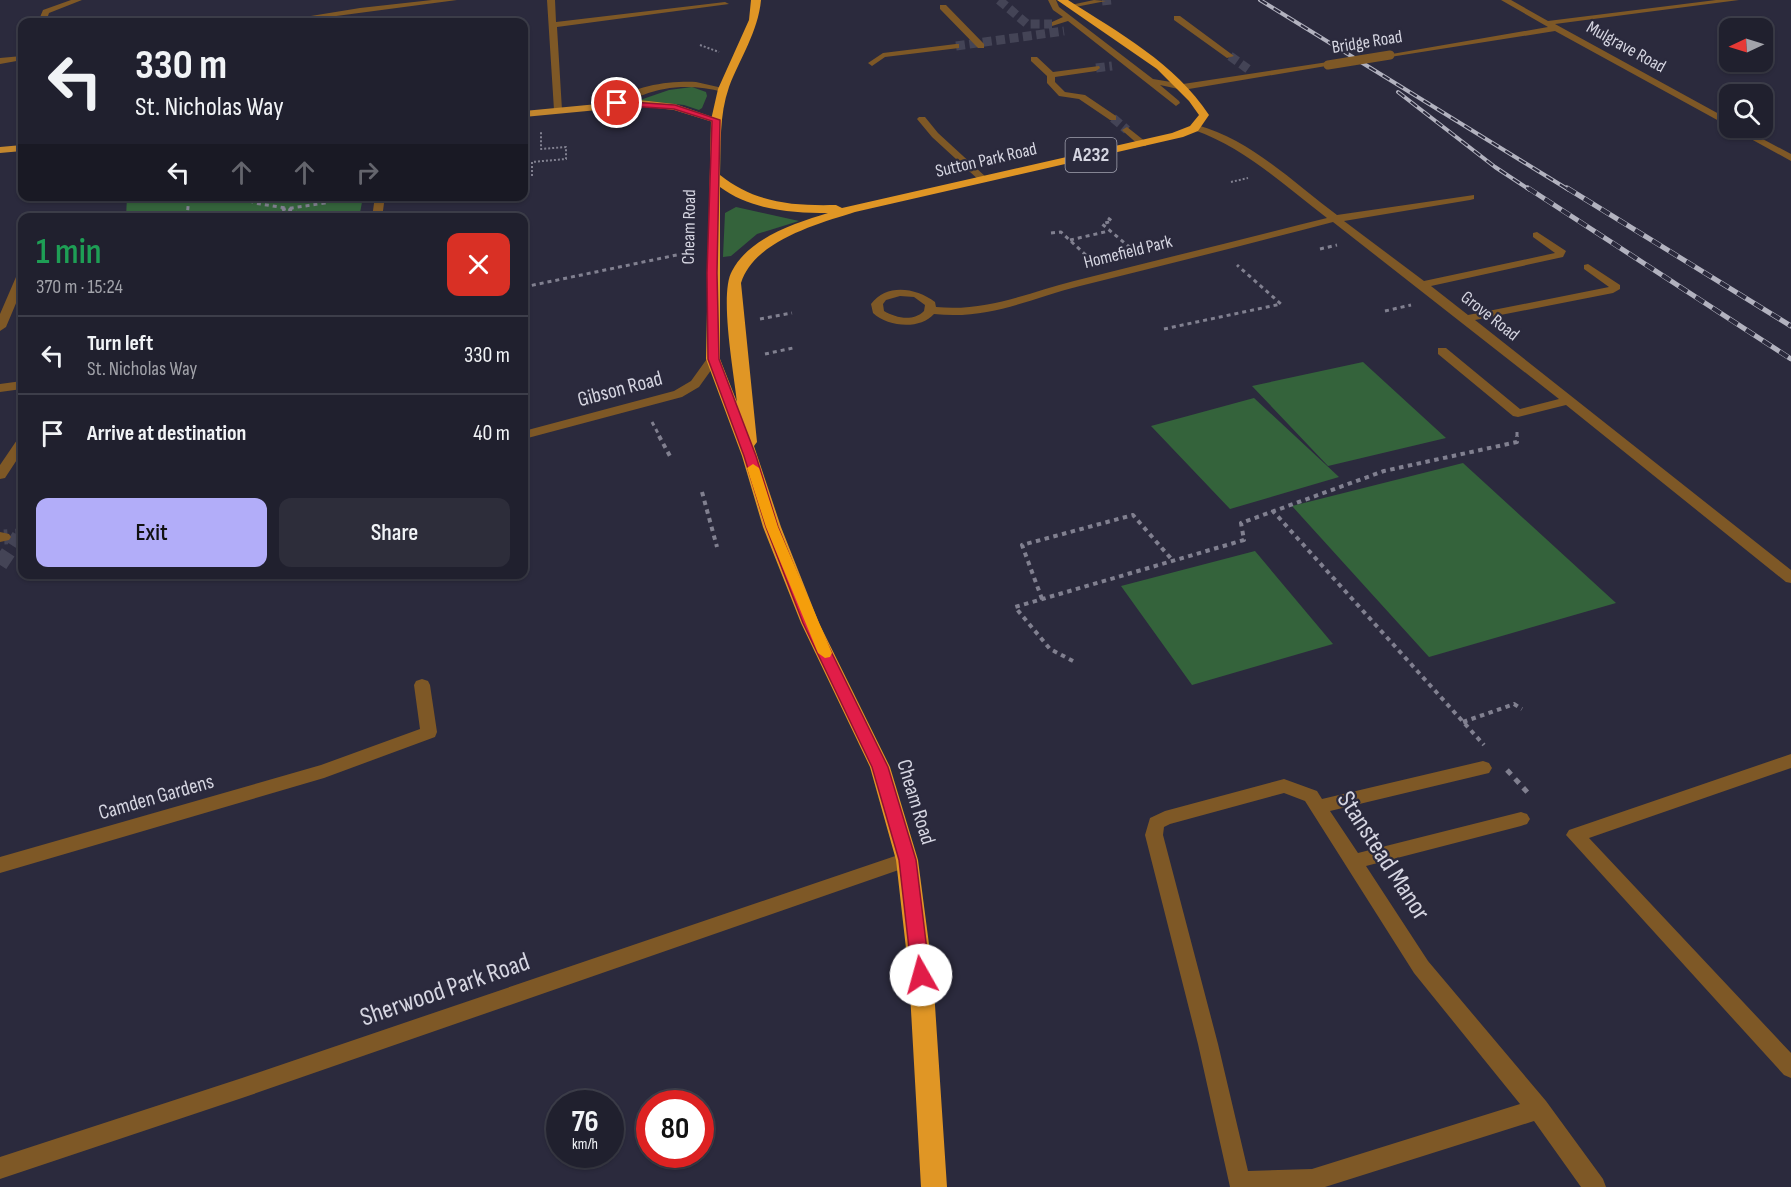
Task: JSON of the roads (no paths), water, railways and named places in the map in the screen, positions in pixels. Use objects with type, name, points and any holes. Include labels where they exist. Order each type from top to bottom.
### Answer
[{"type":"highway","name":"Cheam Road","points":[[756,0],[754,20],[723,89],[716,120],[713,359],[750,456],[772,527],[810,623],[880,767],[907,860],[921,975],[934,1187]]},
{"type":"highway","points":[[1066,3],[1184,87],[1204,115],[1197,128]]},
{"type":"highway","name":"Sutton Park Road","points":[[738,271],[758,248],[852,208],[1143,144],[1185,134],[1197,128]]},
{"type":"highway","name":"Sutton Park Road","points":[[714,176],[729,190],[743,197],[776,207],[852,208]]},
{"type":"highway","name":"Cheam Road","points":[[738,271],[734,283],[734,304],[750,456]]},
{"type":"main road","points":[[528,114],[617,103],[675,107],[716,120]]},
{"type":"main road","points":[[0,150],[18,148]]},
{"type":"street","points":[[44,18],[46,12],[78,0]]},
{"type":"street","points":[[305,18],[453,0]]},
{"type":"street","points":[[551,0],[558,110]]},
{"type":"street","points":[[1053,0],[1056,8],[1176,103]]},
{"type":"street","name":"Mulgrave Road","points":[[1505,0],[1719,118]]},
{"type":"street","points":[[1547,23],[1735,0]]},
{"type":"street","points":[[1066,3],[1102,1]]},
{"type":"street","points":[[553,21],[725,4]]},
{"type":"street","points":[[943,7],[981,46]]},
{"type":"street","points":[[360,10],[360,18]]},
{"type":"street","points":[[1055,24],[1068,18]]},
{"type":"street","points":[[1176,18],[1230,56]]},
{"type":"street","name":"Bridge Road","points":[[1184,87],[1556,28]]},
{"type":"street","points":[[1071,30],[1108,31]]},
{"type":"street","points":[[872,63],[883,55],[956,46]]},
{"type":"street","points":[[0,61],[18,59]]},
{"type":"street","points":[[1034,59],[1051,75],[1051,83],[1062,94],[1082,97],[1113,118]]},
{"type":"street","points":[[1112,66],[1126,63]]},
{"type":"street","points":[[1051,75],[1096,68]]},
{"type":"street","points":[[1248,69],[1258,76]]},
{"type":"street","points":[[1150,81],[1184,87]]},
{"type":"street","points":[[617,103],[632,95],[670,86],[706,84],[723,89]]},
{"type":"street","points":[[922,119],[935,135],[984,180]]},
{"type":"street","name":"Grove Road","points":[[1197,128],[1225,138],[1242,148],[1422,285],[1791,578]]},
{"type":"street","points":[[1127,130],[1143,144]]},
{"type":"street","points":[[1755,138],[1791,158]]},
{"type":"street","points":[[1779,151],[1791,149]]},
{"type":"street","name":"Homefield Park","points":[[931,310],[950,312],[1003,307],[1113,275],[1334,219],[1470,196]]},
{"type":"street","points":[[1422,285],[1559,255],[1561,251],[1537,235]]},
{"type":"street","points":[[1465,319],[1539,306],[1613,290],[1616,287],[1588,267]]},
{"type":"street","points":[[0,327],[18,286]]},
{"type":"street","points":[[1442,351],[1518,413],[1568,401]]},
{"type":"street","name":"Gibson Road","points":[[528,434],[678,394],[695,384],[713,359]]},
{"type":"street","points":[[0,388],[18,386]]},
{"type":"street","points":[[0,475],[18,449]]},
{"type":"street","name":"Camden Gardens","points":[[0,865],[324,771],[429,732],[422,685]]},
{"type":"street","points":[[1318,807],[1487,761]]},
{"type":"street","points":[[1791,761],[1575,835],[1791,1068]]},
{"type":"street","name":"Stanstead Manor","points":[[1538,1109],[1312,1180],[1240,1184],[1208,1044],[1154,836],[1156,823],[1284,786],[1311,796],[1438,990],[1538,1109],[1595,1187]]},
{"type":"street","points":[[1353,862],[1521,819]]},
{"type":"street","name":"Sherwood Park Road","points":[[0,1168],[242,1089],[907,860]]},
{"type":"tunnel","points":[[999,0],[1027,24],[1052,24]]},
{"type":"tunnel","points":[[1102,1],[1112,0]]},
{"type":"tunnel","points":[[956,46],[1064,31]]},
{"type":"tunnel","points":[[1230,56],[1248,69]]},
{"type":"tunnel","points":[[1096,68],[1112,66]]},
{"type":"tunnel","points":[[1113,118],[1127,130]]},
{"type":"tunnel","points":[[4,537],[18,536]]},
{"type":"tunnel","points":[[0,565],[18,538]]},
{"type":"railway","points":[[1260,0],[1569,190]]},
{"type":"railway","points":[[1398,92],[1495,167],[1530,190]]},
{"type":"railway","points":[[1528,188],[1791,359]]},
{"type":"railway","points":[[1567,188],[1791,326]]}]
